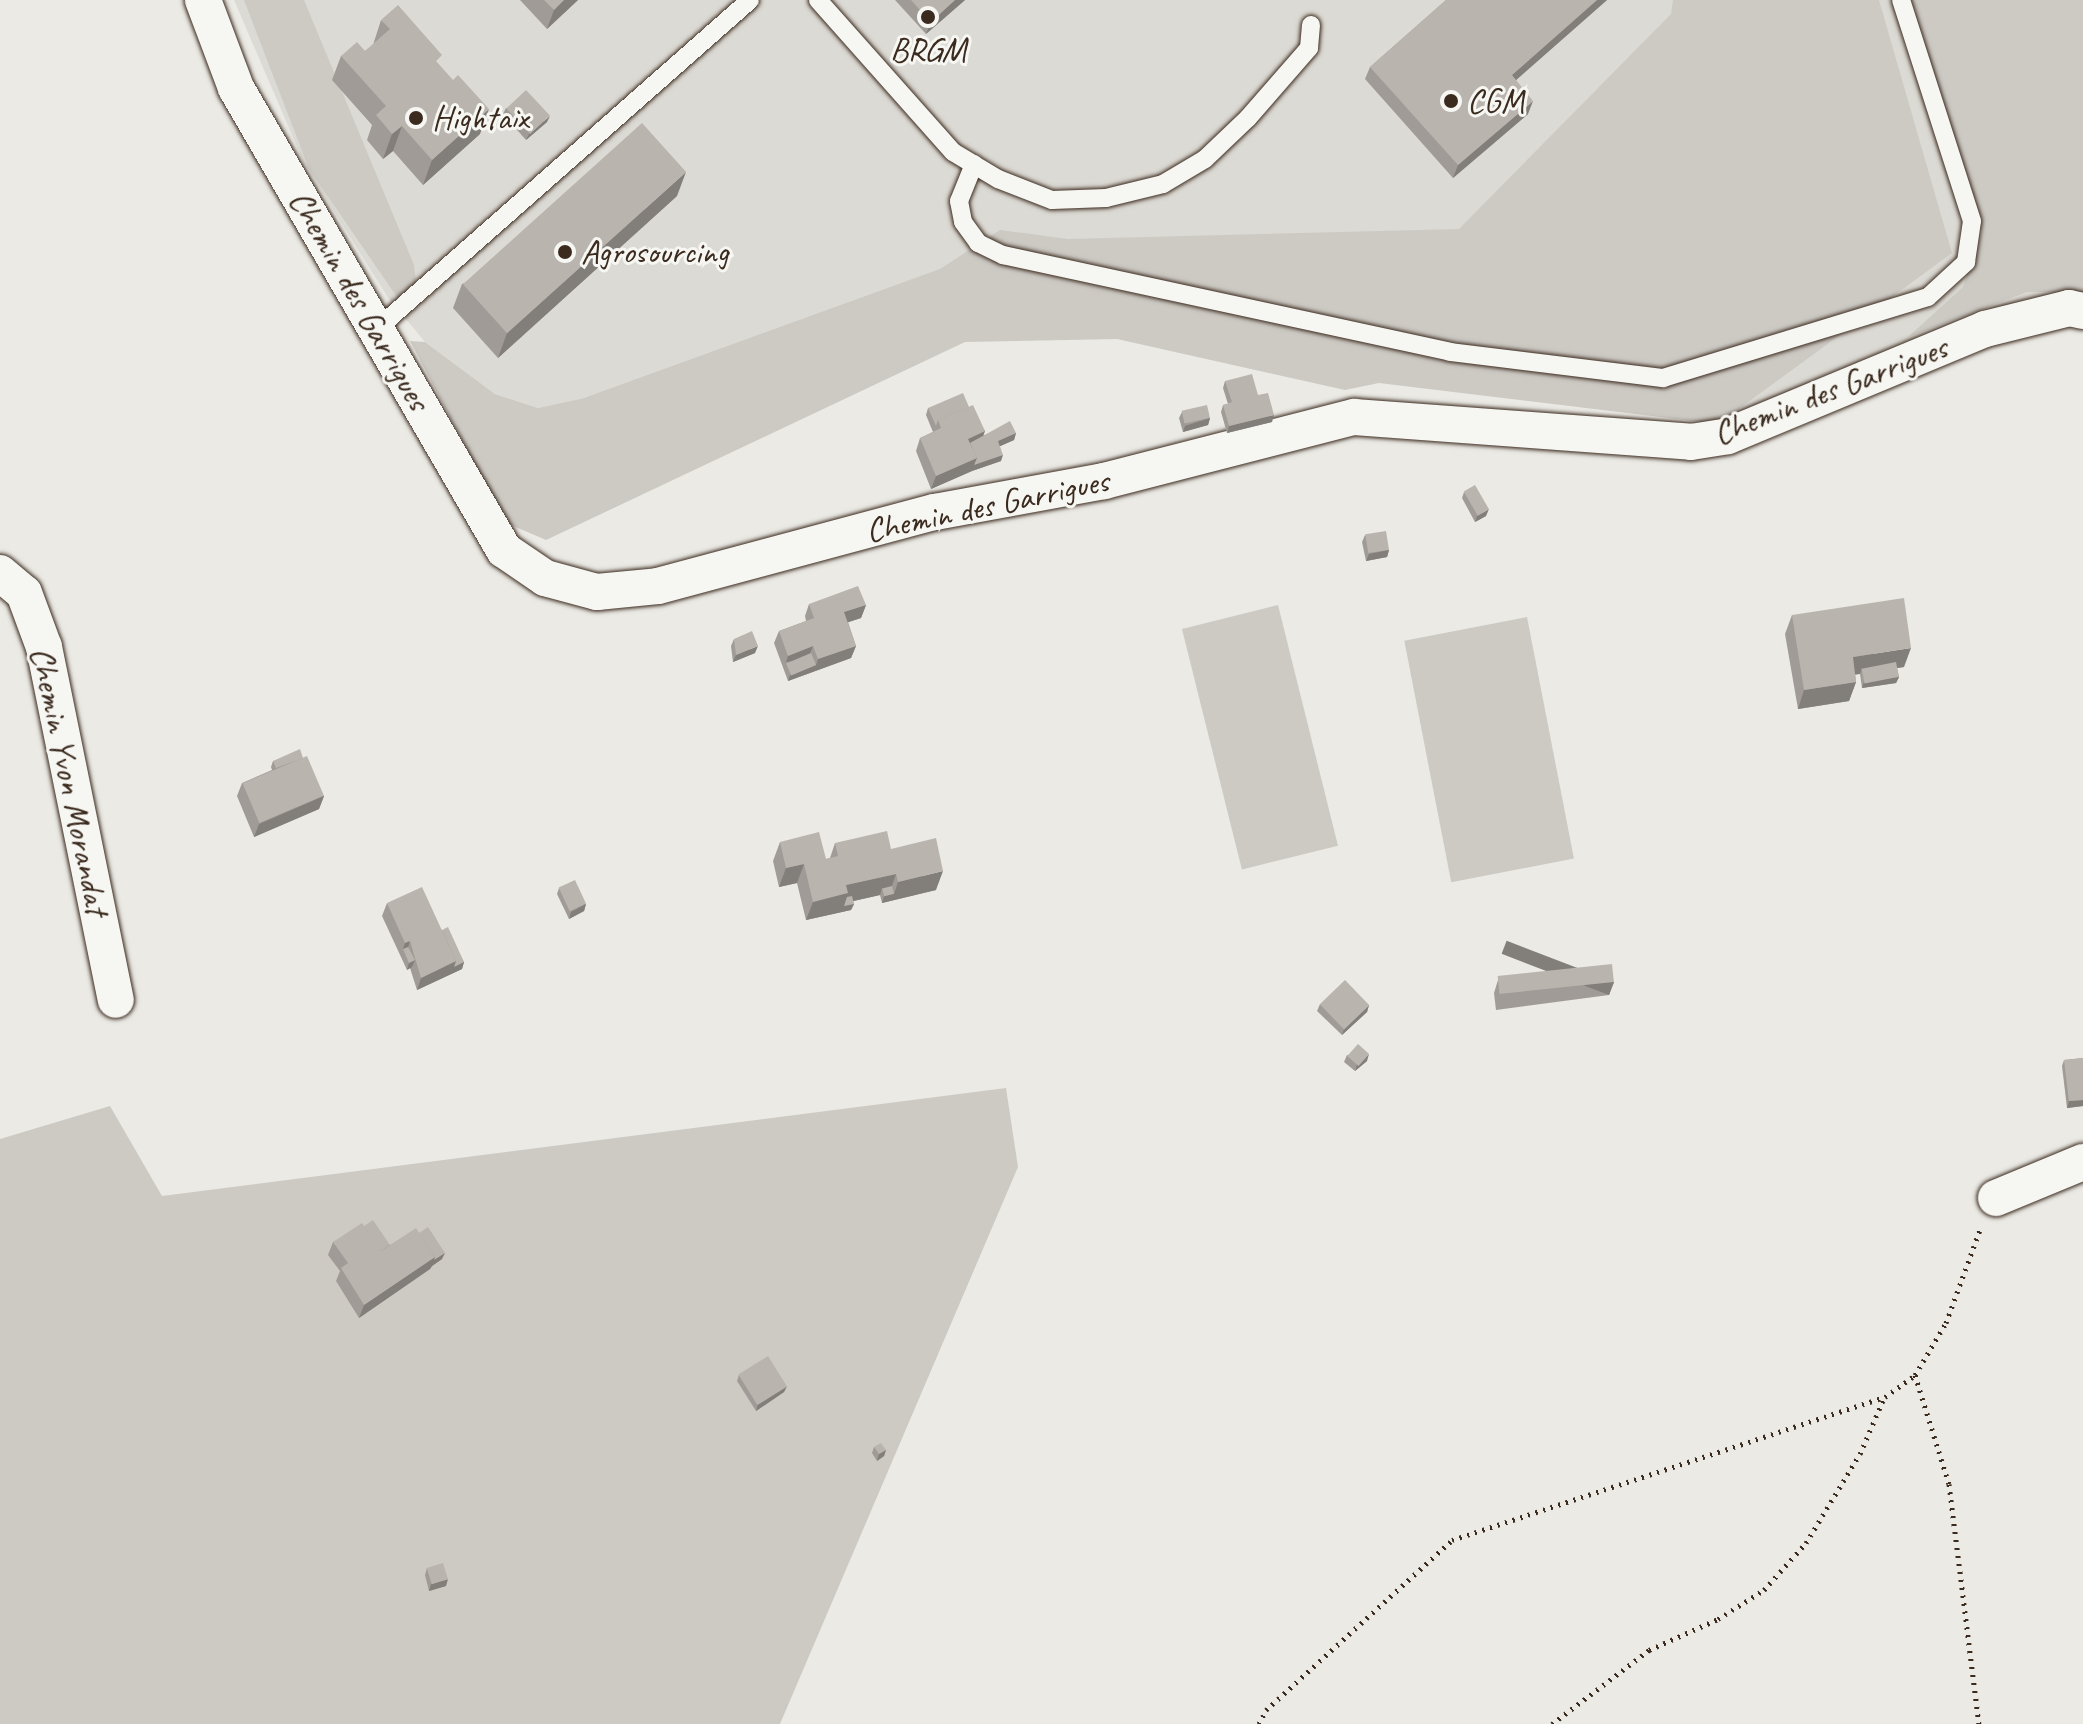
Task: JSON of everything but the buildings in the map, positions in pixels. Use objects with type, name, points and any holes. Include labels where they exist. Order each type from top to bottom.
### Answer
[{"type":"street","name":"Chemin des Garrigues","points":[[203,0],[236,88],[378,328],[504,550],[545,578],[597,592],[658,586],[935,512],[1104,481],[1354,417],[1691,442],[1728,436],[1985,329],[2069,308],[2083,311]]},
{"type":"street","name":"Chemin Yvon Morandat","points":[[0,573],[24,593],[44,647],[116,1000]]},
{"type":"street","points":[[1996,1198],[2083,1162]]},
{"type":"lane","points":[[378,328],[750,0]]},
{"type":"lane","points":[[818,0],[953,152],[1052,200],[1106,198],[1163,184],[1205,159],[1248,118],[1309,48],[1311,25]]},
{"type":"lane","points":[[974,164],[959,201],[963,222],[978,243],[1003,255],[1450,352],[1663,378],[1928,297],[1966,262],[1972,221],[1901,0]]},
{"type":"path","points":[[1259,1724],[1266,1710],[1452,1540],[1885,1397],[1915,1375],[1946,1323],[1966,1257],[1996,1198]]},
{"type":"path","points":[[1915,1375],[1949,1484],[1979,1724]]},
{"type":"path","points":[[1552,1724],[1649,1650],[1718,1619],[1764,1590],[1806,1543],[1860,1454],[1885,1397]]},
{"type":"shaded area","points":[[234,0],[2083,0],[2083,301],[1718,424],[1001,271],[584,398],[538,408],[495,394],[425,342],[387,296],[304,163]]},
{"type":"shaded area","points":[[244,0],[304,0],[414,265],[416,283],[399,300],[309,169]]},
{"type":"shaded area","points":[[1673,0],[1879,0],[1952,253],[1718,424],[1379,383],[1345,390],[1117,339],[965,342],[546,540],[506,523],[410,341],[425,342],[495,394],[538,408],[584,398],[940,269],[1000,230],[1068,239],[1459,229],[1671,14]]},
{"type":"shaded area","points":[[1911,0],[2083,0],[2083,292],[2027,292],[1908,337],[1963,287],[1982,232]]},
{"type":"shaded area","points":[[1278,605],[1338,846],[1242,870],[1182,629]]},
{"type":"shaded area","points":[[1527,617],[1574,858],[1451,882],[1404,641]]},
{"type":"shaded area","points":[[1006,1088],[1018,1167],[780,1724],[0,1724],[0,1139],[110,1106],[162,1196]]},
{"type":"place","name":"BRGM","points":[[928,17]]},
{"type":"place","name":"CGM","points":[[1451,101]]},
{"type":"place","name":"Hightaix","points":[[416,118]]},
{"type":"place","name":"Agrosourcing","points":[[565,252]]}]
